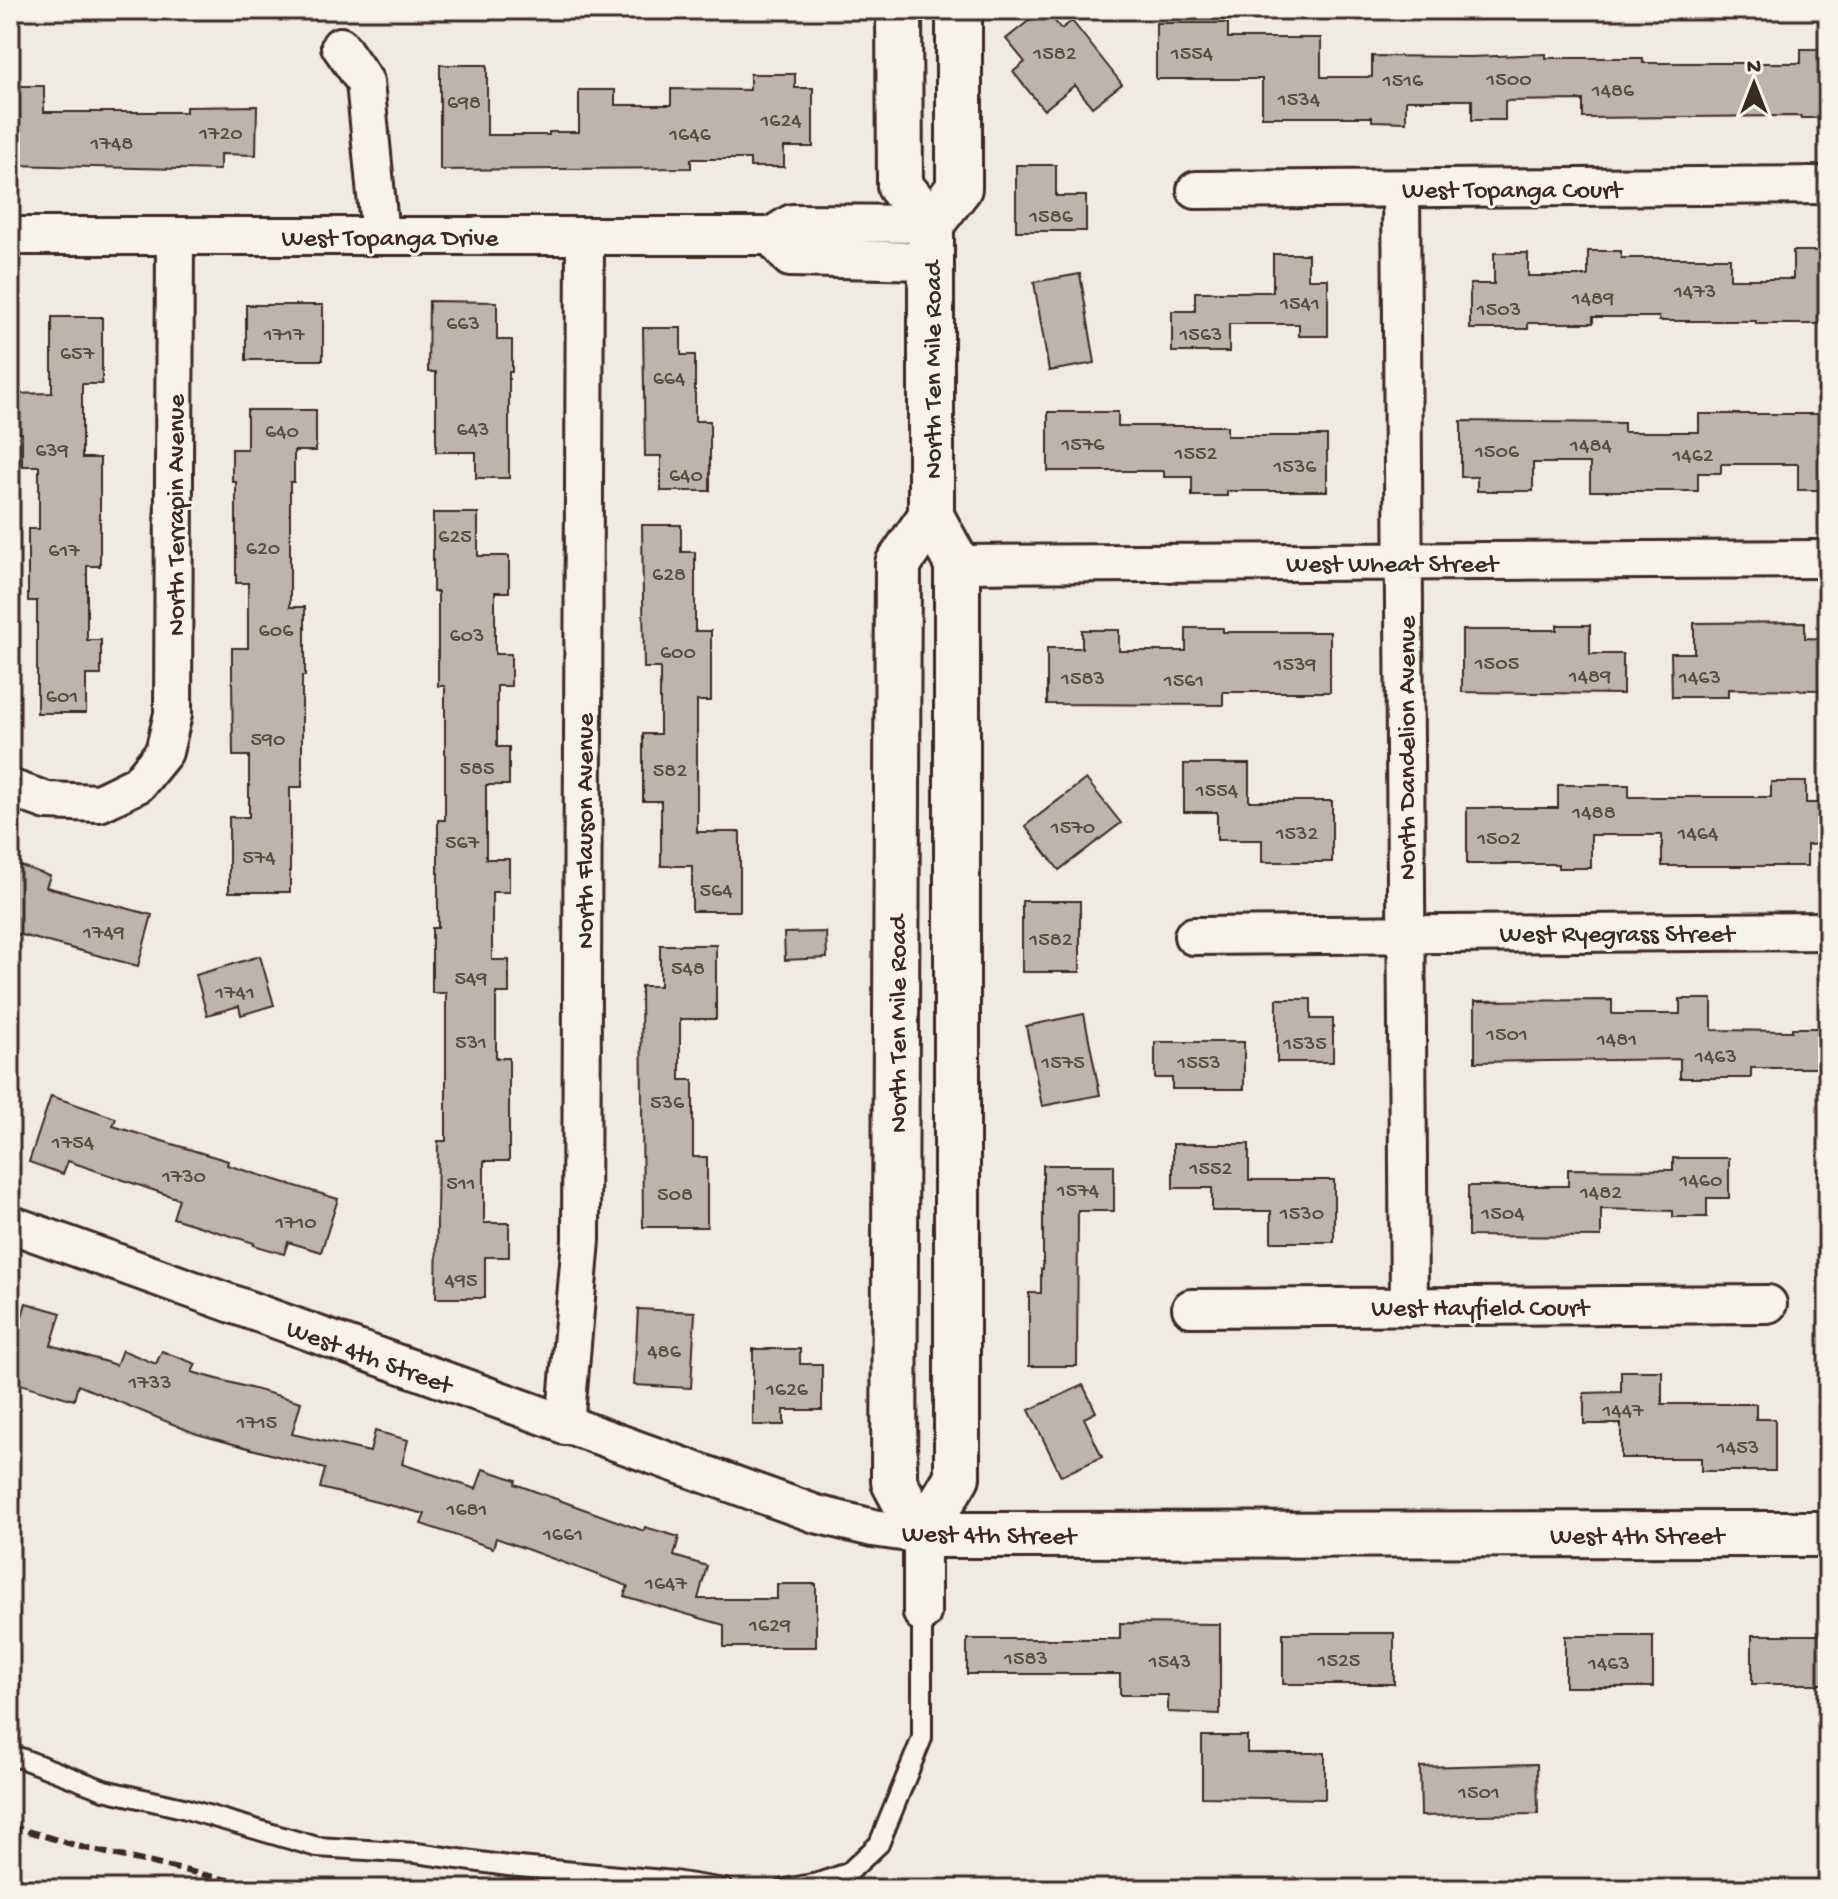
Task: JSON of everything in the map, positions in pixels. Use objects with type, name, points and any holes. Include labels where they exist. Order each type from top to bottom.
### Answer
[{"type":"main road","name":"North Ten Mile Road","points":[[899,10],[900,186],[931,243]]},
{"type":"main road","name":"North Ten Mile Road","points":[[922,1535],[957,1477],[957,564],[931,516],[931,243],[959,188],[959,10]]},
{"type":"main road","name":"North Ten Mile Road","points":[[922,1535],[894,1482],[897,580],[898,564],[931,516]]},
{"type":"main road","name":"West 4th Street","points":[[922,1535],[1828,1534]]},
{"type":"street","points":[[340,46],[365,82],[380,236]]},
{"type":"street","name":"West Topanga Court","points":[[1196,190],[1828,185]]},
{"type":"street","name":"North Dandelion Avenue","points":[[1401,189],[1409,1307]]},
{"type":"street","name":"West Topanga Drive","points":[[10,236],[771,236],[792,223],[931,243]]},
{"type":"street","name":"North Terrapin Avenue","points":[[10,788],[47,801],[99,803],[138,784],[164,752],[173,714],[175,236]]},
{"type":"street","name":"North Flauson Avenue","points":[[565,1426],[581,1240],[585,236]]},
{"type":"street","name":"West Wheat Street","points":[[957,564],[1828,559]]},
{"type":"street","name":"West Ryegrass Street","points":[[1193,936],[1828,931]]},
{"type":"street","name":"West 4th Street","points":[[10,1224],[816,1514],[873,1528],[922,1535]]},
{"type":"street","name":"West Hayfield Court","points":[[1191,1308],[1768,1304]]},
{"type":"street","name":"North Ten Mile Road","points":[[922,1535],[922,1613]]},
{"type":"lane","points":[[785,1889],[848,1873],[879,1844],[922,1738],[922,1613]]},
{"type":"lane","points":[[10,1754],[104,1790],[183,1808],[317,1847],[416,1853],[724,1889]]},
{"type":"building","points":[[1046,10],[1061,29],[1072,21],[1122,84],[1092,107],[1075,85],[1044,110],[1013,72],[1025,62],[1006,39]]},
{"type":"building","points":[[1156,23],[1228,23],[1228,38],[1321,38],[1321,77],[1372,77],[1372,56],[1546,54],[1546,58],[1643,58],[1643,63],[1801,63],[1801,49],[1828,49],[1828,118],[1583,118],[1583,100],[1505,101],[1505,120],[1472,120],[1472,100],[1406,100],[1406,122],[1372,121],[1372,117],[1262,117],[1262,79],[1156,79]]},
{"type":"building","points":[[440,65],[487,65],[487,135],[579,132],[579,90],[615,90],[615,105],[671,105],[671,89],[750,90],[750,74],[795,74],[795,88],[813,88],[813,147],[784,147],[784,167],[750,167],[750,159],[691,159],[691,168],[440,170]]},
{"type":"building","points":[[10,86],[44,86],[44,112],[186,112],[186,107],[257,106],[256,155],[220,154],[220,170],[10,165]]},
{"type":"building","points":[[1016,165],[1056,165],[1056,196],[1086,196],[1086,231],[1016,231]]},
{"type":"building","points":[[1588,251],[1621,251],[1621,258],[1730,258],[1730,279],[1793,279],[1793,251],[1828,251],[1828,324],[1593,317],[1593,323],[1528,323],[1528,329],[1470,329],[1470,284],[1494,284],[1494,253],[1528,253],[1528,276],[1588,276]]},
{"type":"building","points":[[1273,254],[1308,254],[1308,279],[1328,279],[1328,336],[1299,336],[1299,324],[1229,324],[1229,352],[1172,352],[1172,311],[1195,311],[1195,292],[1273,292]]},
{"type":"building","points":[[1080,274],[1095,363],[1049,371],[1034,282]]},
{"type":"building","points":[[429,301],[497,302],[497,340],[512,340],[509,478],[476,478],[476,452],[436,452],[436,372],[428,372]]},
{"type":"building","points":[[246,305],[323,305],[323,360],[246,360]]},
{"type":"building","points":[[52,317],[102,317],[102,384],[82,384],[82,458],[100,458],[100,566],[87,566],[87,640],[101,640],[101,675],[86,675],[86,713],[37,713],[37,601],[28,601],[28,529],[39,529],[39,466],[22,466],[22,433],[10,433],[10,394],[52,393]]},
{"type":"building","points":[[643,328],[681,328],[681,355],[695,355],[695,421],[710,421],[710,491],[661,491],[661,456],[645,456]]},
{"type":"building","points":[[247,410],[316,410],[316,451],[294,451],[294,482],[290,482],[290,607],[305,607],[305,676],[302,676],[302,787],[290,787],[290,892],[229,892],[229,817],[249,817],[249,756],[233,756],[232,676],[232,648],[248,648],[248,583],[236,583],[236,482],[232,482],[232,449],[247,449]]},
{"type":"building","points":[[1048,412],[1118,412],[1118,426],[1227,426],[1227,436],[1327,436],[1327,491],[1227,491],[1227,496],[1192,496],[1192,477],[1164,477],[1164,471],[1048,471]]},
{"type":"building","points":[[1699,414],[1828,414],[1828,490],[1798,490],[1798,464],[1721,464],[1721,473],[1698,473],[1698,491],[1590,491],[1590,463],[1533,463],[1533,491],[1477,491],[1477,477],[1461,477],[1461,421],[1624,423],[1624,432],[1699,432]]},
{"type":"building","points":[[433,513],[478,513],[478,556],[509,556],[509,592],[495,592],[495,654],[511,654],[511,686],[497,686],[497,747],[509,747],[509,785],[486,785],[486,859],[509,859],[509,892],[492,892],[492,960],[509,960],[509,993],[496,993],[496,1058],[509,1058],[509,1161],[484,1161],[484,1223],[509,1223],[509,1257],[485,1257],[485,1298],[436,1298],[438,1141],[446,1141],[446,993],[432,993],[432,928],[438,928],[438,820],[445,820],[445,686],[438,686],[438,592],[433,592]]},
{"type":"building","points":[[642,525],[681,525],[681,552],[695,552],[695,631],[711,631],[711,701],[697,701],[697,832],[740,832],[740,911],[692,911],[692,866],[661,866],[661,801],[643,801],[643,734],[660,734],[660,668],[644,668]]},
{"type":"building","points":[[1805,622],[1805,638],[1826,639],[1826,690],[1728,689],[1728,697],[1672,697],[1671,653],[1694,653],[1694,623]]},
{"type":"building","points":[[1557,625],[1590,625],[1590,654],[1623,654],[1623,694],[1462,692],[1462,630],[1557,630]]},
{"type":"building","points":[[1186,628],[1223,628],[1223,632],[1330,632],[1330,692],[1223,692],[1223,705],[1047,704],[1047,648],[1082,648],[1082,630],[1119,630],[1119,651],[1186,651]]},
{"type":"building","points":[[1184,764],[1249,764],[1249,801],[1332,801],[1332,862],[1262,862],[1262,840],[1217,840],[1217,812],[1184,812]]},
{"type":"building","points":[[1086,779],[1121,823],[1059,870],[1025,826]]},
{"type":"building","points":[[1771,782],[1806,782],[1806,803],[1828,803],[1828,844],[1807,845],[1807,866],[1662,866],[1662,835],[1591,835],[1591,868],[1558,868],[1558,864],[1467,864],[1467,808],[1558,808],[1558,785],[1629,785],[1629,797],[1771,797]]},
{"type":"building","points":[[10,862],[50,876],[46,887],[152,915],[138,966],[10,932]]},
{"type":"building","points":[[1022,901],[1080,901],[1080,972],[1022,972]]},
{"type":"building","points":[[826,932],[827,958],[785,960],[784,933]]},
{"type":"building","points":[[660,945],[716,945],[716,1019],[680,1019],[680,1080],[693,1080],[693,1157],[707,1157],[707,1227],[643,1227],[641,986],[660,986]]},
{"type":"building","points":[[260,956],[274,1005],[241,1015],[239,1006],[207,1015],[196,975]]},
{"type":"building","points":[[1277,999],[1311,999],[1311,1019],[1333,1019],[1333,1062],[1277,1062]]},
{"type":"building","points":[[1680,999],[1712,999],[1712,1030],[1828,1028],[1828,1068],[1751,1068],[1751,1078],[1680,1078],[1680,1059],[1475,1062],[1475,1001],[1612,1000],[1612,1014],[1680,1014]]},
{"type":"building","points":[[1084,1014],[1100,1095],[1042,1106],[1026,1026]]},
{"type":"building","points":[[1155,1042],[1244,1042],[1244,1089],[1172,1089],[1172,1078],[1155,1078]]},
{"type":"building","points":[[51,1096],[116,1118],[113,1126],[338,1199],[321,1252],[288,1242],[284,1254],[253,1245],[173,1218],[179,1199],[68,1161],[63,1174],[29,1162]]},
{"type":"building","points":[[1173,1144],[1249,1144],[1249,1180],[1334,1180],[1334,1242],[1271,1242],[1271,1211],[1212,1211],[1212,1188],[1173,1188]]},
{"type":"building","points":[[1673,1158],[1729,1158],[1729,1198],[1707,1198],[1707,1217],[1673,1217],[1673,1211],[1601,1209],[1601,1237],[1468,1236],[1468,1186],[1568,1186],[1568,1169],[1673,1170]]},
{"type":"building","points":[[1043,1165],[1114,1165],[1114,1211],[1078,1211],[1077,1366],[1029,1366],[1029,1293],[1041,1293],[1043,1269]]},
{"type":"building","points":[[26,1303],[61,1313],[51,1345],[116,1365],[122,1350],[156,1364],[162,1351],[196,1364],[192,1372],[301,1402],[292,1434],[370,1452],[375,1431],[408,1440],[402,1464],[476,1489],[483,1469],[516,1480],[515,1484],[644,1531],[645,1527],[679,1537],[674,1556],[707,1566],[698,1599],[777,1599],[777,1584],[816,1584],[816,1647],[724,1647],[724,1625],[624,1596],[628,1586],[496,1538],[493,1548],[421,1524],[425,1514],[320,1488],[325,1469],[197,1434],[78,1385],[74,1400],[10,1381],[10,1356]]},
{"type":"building","points":[[638,1309],[695,1312],[691,1388],[634,1385]]},
{"type":"building","points":[[753,1349],[800,1349],[800,1364],[822,1364],[822,1410],[784,1410],[784,1425],[753,1425]]},
{"type":"building","points":[[1621,1371],[1662,1371],[1662,1404],[1756,1404],[1756,1419],[1775,1419],[1775,1471],[1701,1471],[1701,1458],[1621,1458],[1621,1424],[1584,1424],[1584,1393],[1621,1392]]},
{"type":"building","points":[[1083,1385],[1096,1412],[1084,1418],[1102,1457],[1061,1476],[1029,1410]]},
{"type":"building","points":[[1120,1623],[1220,1624],[1220,1714],[1168,1712],[1168,1695],[1120,1695],[1120,1674],[967,1674],[967,1639],[1120,1639]]},
{"type":"building","points":[[1283,1633],[1394,1633],[1394,1684],[1283,1684]]},
{"type":"building","points":[[1752,1635],[1828,1635],[1828,1684],[1752,1684]]},
{"type":"building","points":[[1565,1636],[1653,1636],[1653,1687],[1565,1687]]},
{"type":"building","points":[[1202,1736],[1247,1736],[1247,1753],[1325,1753],[1325,1799],[1202,1797]]},
{"type":"building","points":[[1537,1764],[1538,1814],[1421,1816],[1420,1767]]},
{"type":"railway","points":[[10,1826],[85,1848],[268,1889]]}]
